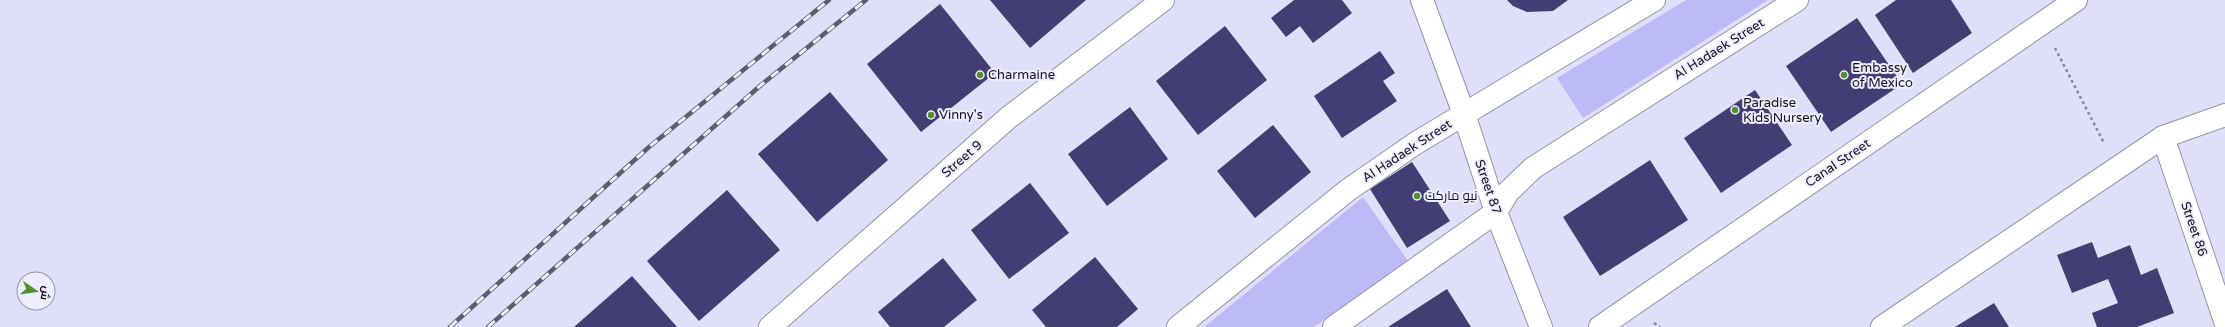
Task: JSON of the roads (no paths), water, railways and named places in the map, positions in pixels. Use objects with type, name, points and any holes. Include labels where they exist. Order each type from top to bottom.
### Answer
[{"type":"street","name":"Street 9","points":[[770,327],[1008,118],[1163,0]]},
{"type":"street","name":"Street 87","points":[[1422,0],[1464,114],[1496,212],[1541,327]]},
{"type":"street","name":"Al Hadaek Street","points":[[1178,327],[1348,190],[1416,142],[1654,0]]},
{"type":"street","name":"Al Hadaek Street","points":[[1334,327],[1496,212],[1508,192],[1533,168],[1797,0]]},
{"type":"street","name":"Canal Street","points":[[1600,327],[2076,0]]},
{"type":"street","points":[[1882,327],[2116,167],[2163,137],[2225,116]]},
{"type":"street","name":"Street 86","points":[[2163,137],[2225,321]]},
{"type":"railway","points":[[450,327],[649,147],[829,0]]},
{"type":"railway","points":[[488,327],[761,85],[866,0]]},
{"type":"place","name":"Charmaine","points":[[980,75]]},
{"type":"place","name":"Embassy of Mexico","points":[[1844,75]]},
{"type":"place","name":"Paradise Kids Nursery","points":[[1735,110]]},
{"type":"place","name":"Vinny's","points":[[931,115]]},
{"type":"place","name":"نيو ماركت","points":[[1417,196]]}]
